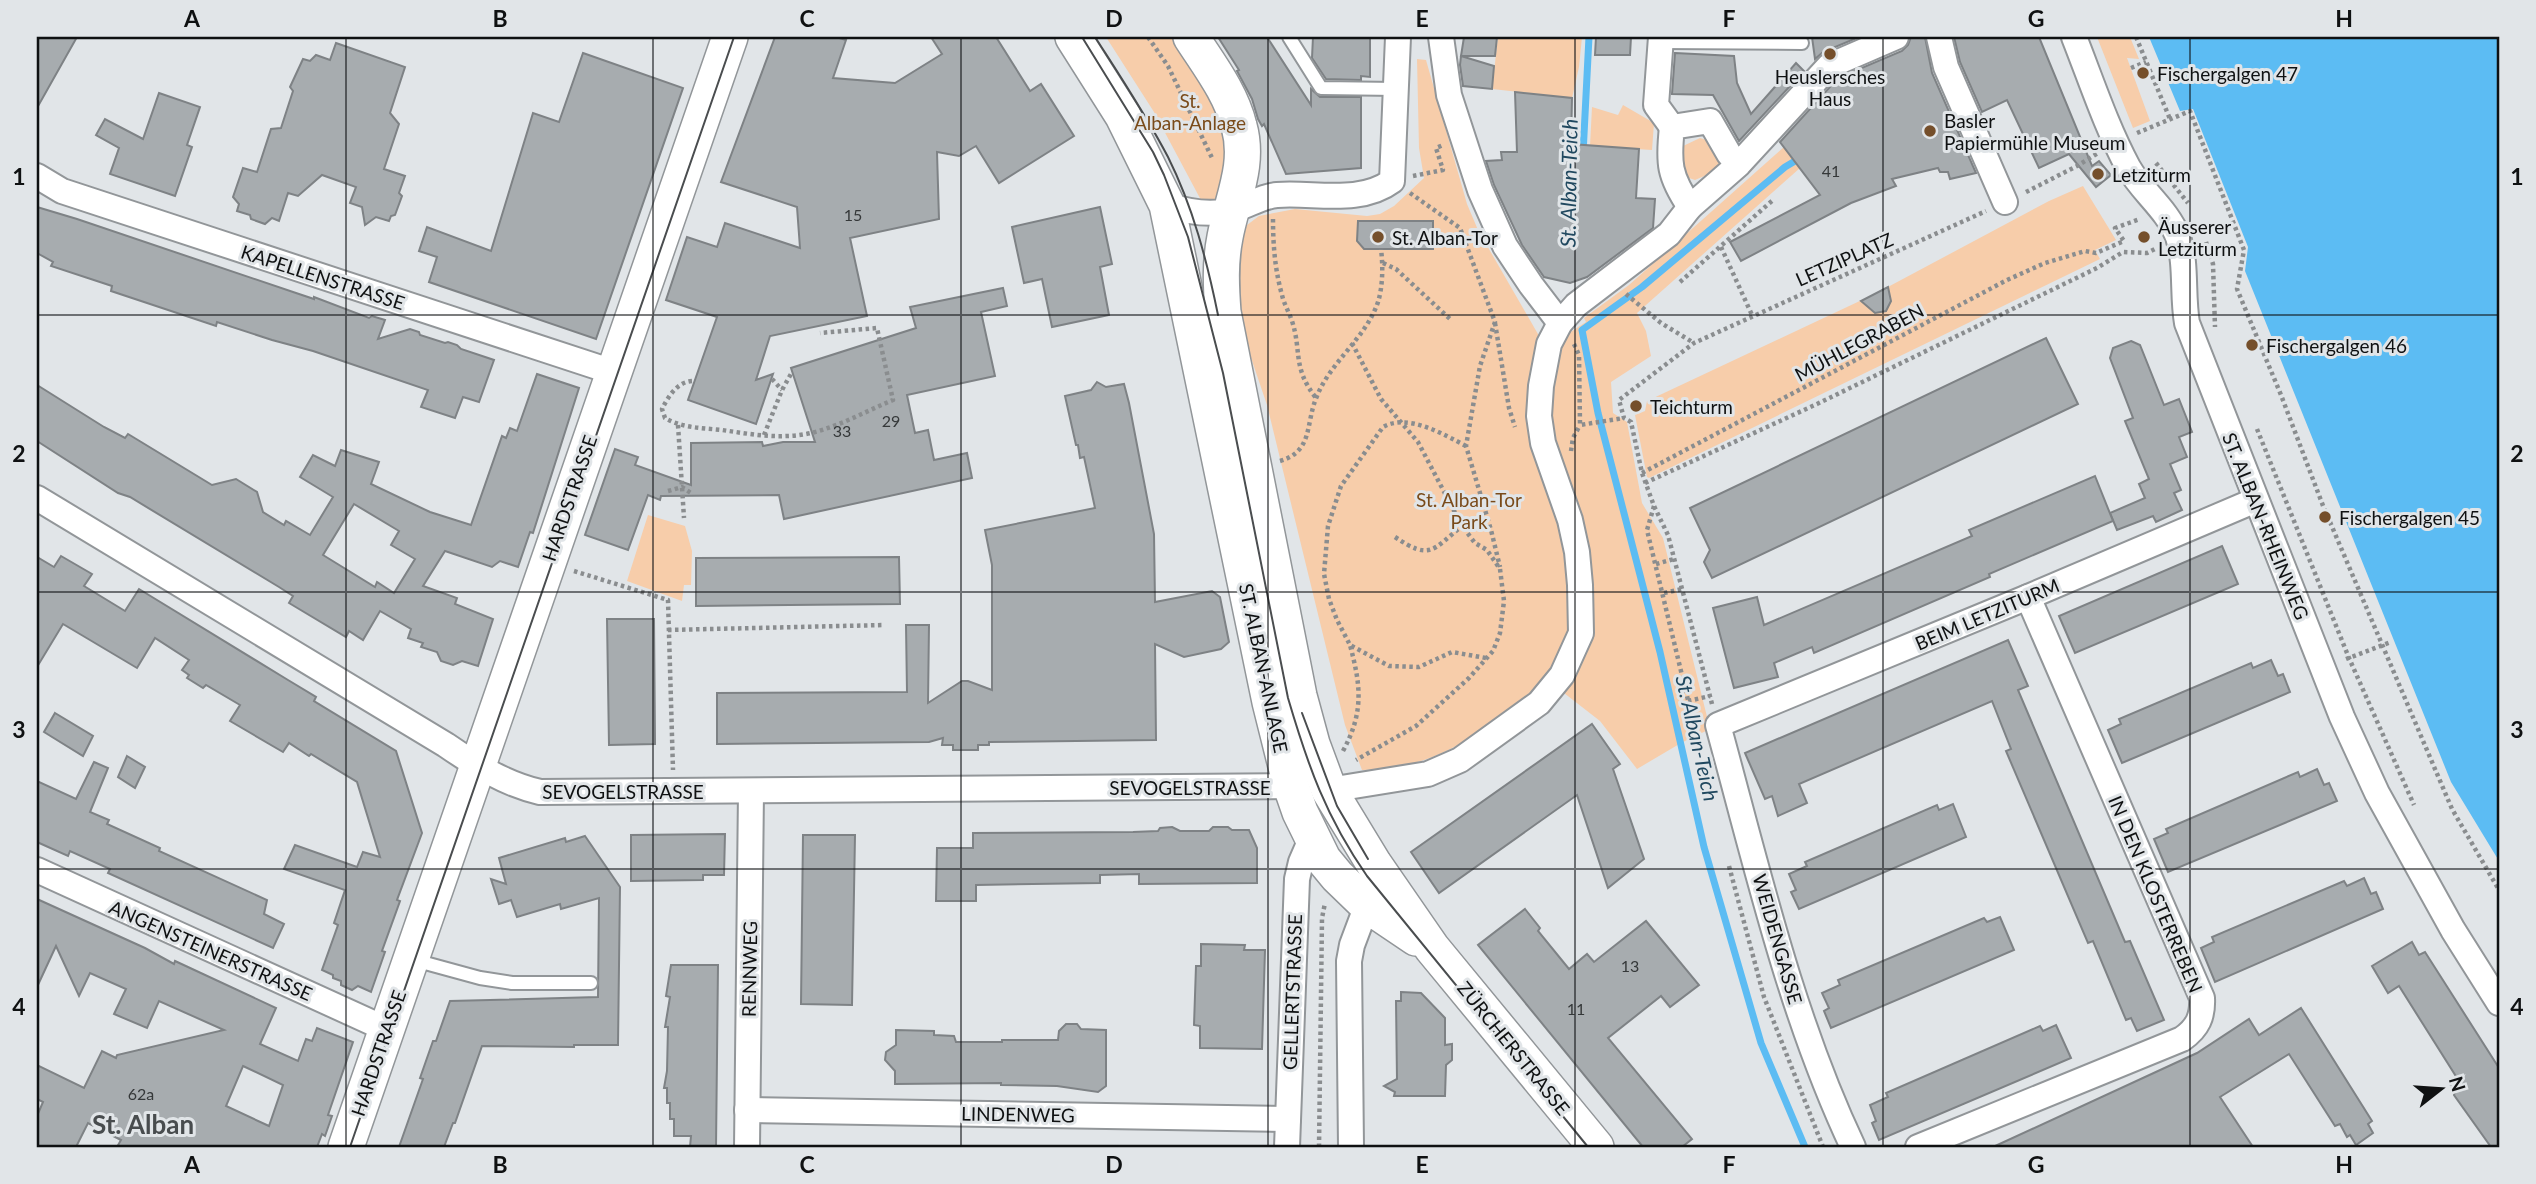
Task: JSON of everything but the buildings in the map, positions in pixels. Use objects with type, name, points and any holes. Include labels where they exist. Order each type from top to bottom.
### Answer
[{"type":"main road","name":"HARDSTRASSE","points":[[345,1147],[730,37]]},
{"type":"main road","name":"ST. ALBAN-ANLAGE","points":[[1073,37],[1123,116],[1167,205],[1270,702],[1291,786]]},
{"type":"main road","name":"ST. ALBAN-ANLAGE","points":[[1191,37],[1228,95],[1243,145],[1229,184],[1220,264],[1223,312],[1299,696],[1311,744],[1333,775]]},
{"type":"main road","points":[[1291,786],[1333,775]]},
{"type":"main road","points":[[1311,839],[1333,775]]},
{"type":"main road","name":"ZÜRCHERSTRASSE","points":[[1333,775],[1365,850],[1432,948],[1596,1147]]},
{"type":"main road","name":"ZÜRCHERSTRASSE","points":[[1291,786],[1311,839],[1337,876],[1367,905],[1432,948]]},
{"type":"main road","points":[[1311,839],[1331,835],[1365,850],[1374,885],[1367,905]]},
{"type":"street","points":[[1167,205],[1191,211],[1229,184],[1285,195],[1359,195],[1382,189],[1392,181],[1398,37]]},
{"type":"street","points":[[1440,37],[1449,95],[1462,139],[1504,246],[1531,285],[1568,314]]},
{"type":"street","points":[[1333,775],[1429,774],[1460,760],[1539,703],[1562,675],[1581,633],[1580,585],[1570,520],[1543,443],[1539,416],[1549,344],[1568,314],[1669,234],[1690,207],[1738,165],[1829,66],[1896,37]]},
{"type":"street","points":[[1939,37],[1956,92],[2005,202]]},
{"type":"street","name":"ST. ALBAN-RHEINWEG","points":[[2074,37],[2115,141],[2130,170],[2164,211],[2178,238],[2187,323],[2342,717],[2378,793],[2453,930],[2499,1003]]},
{"type":"street","points":[[1661,39],[1656,105],[1672,127],[1669,156],[1675,185],[1690,207]]},
{"type":"street","points":[[1672,127],[1710,121],[1728,154],[1738,165]]},
{"type":"street","name":"KAPELLENSTRASSE","points":[[37,176],[62,191],[612,372]]},
{"type":"street","name":"SEVOGELSTRASSE","points":[[37,498],[478,766],[525,789],[540,792],[673,792],[1291,786]]},
{"type":"street","name":"BEIM LETZITURM","points":[[1718,725],[2256,500]]},
{"type":"street","name":"IN DEN KLOSTERREBEN","points":[[1917,1147],[2182,1039],[2195,1028],[2203,1010],[2202,998],[2028,597]]},
{"type":"street","name":"WEIDENGASSE","points":[[1718,725],[1791,989],[1829,1097],[1853,1147]]},
{"type":"street","name":"RENNWEG","points":[[747,1147],[751,791]]},
{"type":"street","name":"GELLERTSTRASSE","points":[[1287,1147],[1297,879],[1311,839]]},
{"type":"street","name":"ANGENSTEINERSTRASSE","points":[[37,870],[386,1029]]},
{"type":"street","points":[[1350,1147],[1349,961],[1367,905]]},
{"type":"street","name":"LINDENWEG","points":[[747,1110],[1288,1119]]},
{"type":"lane","points":[[1289,37],[1321,88],[1397,89]]},
{"type":"lane","points":[[1661,39],[1802,43]]},
{"type":"lane","points":[[410,959],[480,978],[512,983],[591,982]]},
{"type":"path","points":[[1148,37],[1168,66],[1229,184]]},
{"type":"path","points":[[2136,37],[2170,119],[2190,111],[2244,250],[2237,289],[2325,511]]},
{"type":"path","points":[[2131,68],[2146,62]]},
{"type":"path","name":"LETZIPLATZ","points":[[1624,418],[1619,400],[1694,343],[2005,202],[2077,166],[2115,141],[2170,119]]},
{"type":"path","points":[[1392,181],[1443,170],[1436,148],[1462,139]]},
{"type":"path","points":[[2151,158],[2171,179],[2189,205]]},
{"type":"path","points":[[1392,181],[1460,228],[1495,322],[1509,408],[1518,438]]},
{"type":"path","points":[[1285,195],[1276,268],[1282,297],[1292,322],[1298,365],[1306,385],[1316,398]]},
{"type":"path","points":[[1680,282],[1773,200]]},
{"type":"path","name":"MÜHLEGRABEN","points":[[1642,473],[2007,280],[2045,263],[2085,251],[2096,253],[2124,241],[2115,228],[2121,225]]},
{"type":"path","points":[[1645,484],[1817,404],[2123,253],[2147,253],[2178,238]]},
{"type":"path","points":[[2205,238],[2213,264],[2215,325],[2218,338]]},
{"type":"path","points":[[1721,247],[1752,315]]},
{"type":"path","points":[[1277,462],[1294,457],[1305,441],[1316,398],[1331,368],[1368,323],[1378,301],[1383,263],[1381,248]]},
{"type":"path","points":[[1383,263],[1396,269],[1450,319]]},
{"type":"path","points":[[1622,291],[1661,323],[1694,343]]},
{"type":"path","points":[[1568,314],[1572,338],[1579,355],[1580,425],[1624,418],[1631,422],[1645,484],[1668,535],[1718,725]]},
{"type":"path","points":[[1351,763],[1416,726],[1469,678],[1487,658],[1500,633],[1504,601],[1500,569],[1466,446],[1480,366],[1495,322]]},
{"type":"path","points":[[692,381],[686,382],[668,396],[662,409],[665,418],[678,425],[764,435],[788,437],[825,428],[893,400],[877,328],[820,333]]},
{"type":"path","points":[[1352,343],[1381,399],[1418,442],[1462,526],[1475,543],[1487,551],[1500,569]]},
{"type":"path","points":[[764,435],[792,372]]},
{"type":"path","points":[[772,379],[782,390]]},
{"type":"path","points":[[2253,419],[2349,658],[2399,777],[2417,812]]},
{"type":"path","points":[[1333,775],[1354,730],[1359,701],[1357,672],[1350,645],[1329,599],[1324,574],[1328,526],[1341,486],[1364,450],[1383,427],[1391,422],[1427,427],[1466,446]]},
{"type":"path","points":[[678,425],[684,519]]},
{"type":"path","points":[[668,491],[682,487],[691,493]]},
{"type":"path","points":[[2330,522],[2452,809],[2499,890]]},
{"type":"path","points":[[1395,537],[1422,552],[1432,550],[1462,526]]},
{"type":"path","points":[[1656,564],[1674,559]]},
{"type":"path","points":[[547,563],[668,600],[673,792]]},
{"type":"path","points":[[1664,593],[1682,589]]},
{"type":"path","points":[[668,630],[884,625]]},
{"type":"path","points":[[2358,654],[2391,642]]},
{"type":"path","points":[[1350,645],[1388,666],[1419,667],[1452,652],[1487,658]]},
{"type":"path","points":[[1688,701],[1710,696]]},
{"type":"path","points":[[1319,1147],[1322,918],[1326,895]]},
{"type":"green space","name":"St. Alban-Anlage","points":[[1106,37],[1172,37],[1230,129],[1223,196],[1202,202],[1154,112]]},
{"type":"green space","points":[[1498,37],[1582,37],[1572,98],[1492,89]]},
{"type":"green space","points":[[2097,37],[2130,37],[2139,59],[2127,58],[2150,121],[2133,128]]},
{"type":"green space","name":"St. Alban-Tor Park","points":[[1417,59],[1426,60],[1467,204],[1478,230],[1546,348],[1586,322],[1584,318],[1629,285],[1784,147],[1800,168],[1637,313],[1646,331],[1651,356],[1611,382],[1613,413],[1627,422],[1642,503],[1663,538],[1710,729],[1637,769],[1600,721],[1546,679],[1484,729],[1462,743],[1415,763],[1362,770],[1345,725],[1267,405],[1244,337],[1238,296],[1237,255],[1247,225],[1259,216],[1295,209],[1367,216],[1380,214],[1394,206],[1424,178],[1419,148]]},
{"type":"green space","points":[[1623,105],[1654,123],[1652,150],[1590,146],[1592,107],[1618,115]]},
{"type":"green space","points":[[1700,138],[1710,141],[1720,161],[1716,171],[1695,180],[1686,177],[1676,156],[1681,147]]},
{"type":"green space","points":[[2083,186],[2116,240],[2095,250],[2100,259],[1647,477],[1635,415],[1645,411],[1647,401],[1864,299],[1875,313],[1886,311],[1891,301],[1886,288],[2049,201]]},
{"type":"green space","points":[[648,515],[685,526],[692,551],[691,585],[684,585],[682,601],[627,581]]},
{"type":"water","points":[[2149,37],[2499,37],[2499,861],[2451,782],[2245,271],[2248,247],[2193,109],[2180,111]]},
{"type":"waterway","name":"St. Alban-Teich","points":[[1583,154],[1589,37]]},
{"type":"waterway","name":"St. Alban-Teich","points":[[1800,158],[1785,167],[1642,287],[1582,330],[1598,413],[1660,652],[1704,847],[1761,1043],[1805,1147]]},
{"type":"tram line","points":[[350,1147],[734,37]]},
{"type":"tram line","points":[[1082,37],[1153,152],[1188,237],[1223,373],[1288,698],[1311,769],[1329,812],[1367,876],[1588,1147]]},
{"type":"tram line","points":[[1095,37],[1151,126],[1177,176],[1198,234],[1218,315]]},
{"type":"tram line","points":[[1302,713],[1337,806],[1368,859]]},
{"type":"place","name":"Heuslersches Haus","points":[[1830,54]]},
{"type":"place","name":"Fischergalgen 47","points":[[2143,73]]},
{"type":"place","name":"Basler Papiermühle Museum","points":[[1930,131]]},
{"type":"place","name":"Letziturm","points":[[2098,174]]},
{"type":"place","name":"St. Alban-Tor","points":[[1378,237]]},
{"type":"place","name":"Äusserer Letziturm","points":[[2144,237]]},
{"type":"place","name":"Fischergalgen 46","points":[[2252,345]]},
{"type":"place","name":"Teichturm","points":[[1636,406]]},
{"type":"place","name":"Fischergalgen 45","points":[[2325,517]]},
{"type":"district","name":"St. Alban","points":[[143,1124]]}]
